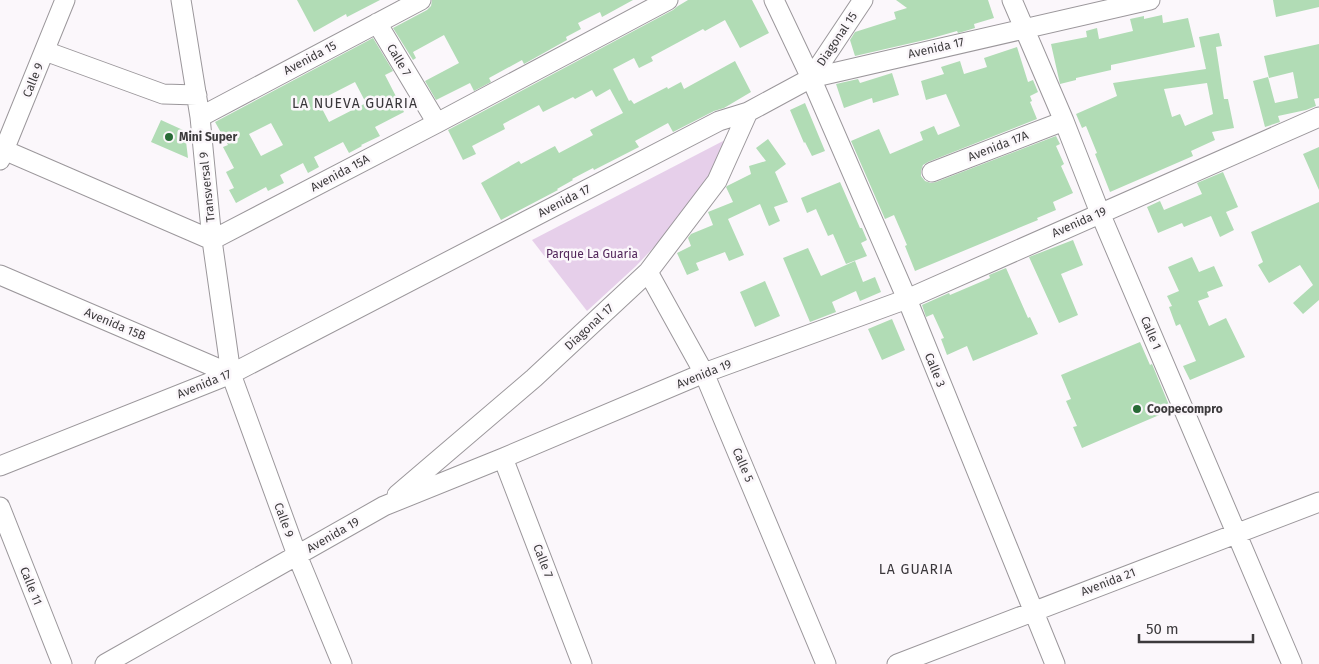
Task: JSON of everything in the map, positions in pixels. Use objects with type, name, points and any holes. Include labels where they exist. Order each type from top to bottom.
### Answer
[{"type":"street","name":"Calle 9","points":[[2,155],[65,0]]},
{"type":"street","name":"Transversal 9","points":[[181,0],[200,117],[212,240],[231,374]]},
{"type":"street","name":"Avenida 15","points":[[200,117],[421,0]]},
{"type":"street","name":"Avenida 15A","points":[[212,240],[668,0]]},
{"type":"street","name":"Calle 3","points":[[774,0],[811,78],[907,299],[1054,664]]},
{"type":"street","name":"Diagonal 15","points":[[811,78],[863,0]]},
{"type":"street","name":"Calle 1","points":[[1012,0],[1064,121],[1100,213],[1292,664]]},
{"type":"street","name":"Avenida 17","points":[[0,466],[231,374],[719,121],[748,112],[811,78],[1150,0]]},
{"type":"street","name":"Calle 7","points":[[377,23],[437,123]]},
{"type":"street","points":[[45,51],[163,94],[197,95]]},
{"type":"street","name":"Diagonal 17","points":[[384,506],[534,378],[648,272],[717,181],[748,112]]},
{"type":"street","name":"Avenida 19","points":[[105,664],[384,506],[704,373],[907,299],[1319,117]]},
{"type":"street","name":"Avenida 17A","points":[[932,172],[1064,121]]},
{"type":"street","points":[[2,155],[212,240]]},
{"type":"street","name":"Calle 5","points":[[648,272],[704,373],[826,664]]},
{"type":"street","name":"Avenida 15B","points":[[0,275],[231,374]]},
{"type":"street","name":"Calle 9","points":[[231,374],[297,555],[342,664]]},
{"type":"street","name":"Calle 7","points":[[503,458],[582,664]]},
{"type":"street","name":"Avenida 21","points":[[898,664],[1319,502]]},
{"type":"street","name":"Calle 11","points":[[0,507],[62,664]]},
{"type":"green space","name":"Parque La Guaria","points":[[725,140],[709,176],[673,227],[636,266],[587,311],[532,240]]},
{"type":"building","points":[[297,0],[380,0],[347,17],[346,14],[314,32]]},
{"type":"building","points":[[432,0],[633,0],[602,17],[600,12],[578,23],[581,29],[566,37],[567,40],[524,64],[522,60],[489,78],[491,82],[474,91],[470,83],[436,100],[425,81],[459,63],[444,35],[413,52],[416,58],[413,60],[393,28],[427,10],[431,6]]},
{"type":"building","points":[[688,0],[752,0],[769,33],[740,48],[725,20],[705,31],[703,29],[651,57],[653,61],[639,68],[634,58],[613,69],[629,101],[631,100],[634,104],[681,82],[684,89],[735,61],[751,92],[724,108],[714,111],[673,132],[668,123],[635,141],[639,147],[572,179],[558,190],[501,220],[481,183],[519,161],[521,164],[555,146],[559,153],[593,135],[590,130],[623,113],[610,89],[596,97],[592,90],[543,112],[539,105],[503,124],[505,129],[472,146],[476,154],[463,160],[448,130],[673,10]]},
{"type":"building","points":[[896,0],[988,0],[994,18],[974,24],[975,28],[962,32],[958,33],[957,31],[855,56],[850,40],[855,32],[896,19],[894,12],[907,8]]},
{"type":"building","points":[[1273,0],[1319,0],[1319,7],[1276,17]]},
{"type":"building","points":[[1162,15],[1163,23],[1188,18],[1195,47],[1111,65],[1111,70],[1076,78],[1076,80],[1060,84],[1051,44],[1087,37],[1086,31],[1097,28],[1099,39],[1133,31],[1130,19],[1144,16],[1144,19]]},
{"type":"building","points":[[1219,33],[1222,46],[1216,47],[1224,99],[1228,99],[1234,128],[1212,132],[1215,140],[1191,151],[1193,156],[1110,192],[1086,126],[1082,128],[1076,114],[1117,96],[1113,83],[1206,69],[1199,37]],"holes":[[[1207,83],[1213,114],[1185,126],[1180,114],[1172,117],[1164,89]]]},
{"type":"building","points":[[373,38],[393,71],[385,75],[404,112],[375,127],[380,136],[362,146],[349,153],[343,142],[314,157],[319,167],[308,173],[303,163],[280,175],[284,183],[268,191],[266,187],[236,203],[229,190],[234,188],[226,172],[234,168],[223,147],[228,145],[215,122]],"holes":[[[355,82],[366,103],[329,122],[318,101]],[[271,123],[283,145],[261,156],[249,134]]]},
{"type":"building","points":[[1319,44],[1319,98],[1314,99],[1316,106],[1278,116],[1280,122],[1265,127],[1253,81],[1268,77],[1275,103],[1298,98],[1293,72],[1269,78],[1264,56]]},
{"type":"building","points":[[1017,47],[1028,82],[1033,80],[1038,92],[1030,96],[1032,101],[1030,102],[1037,119],[928,162],[923,165],[921,176],[925,181],[936,182],[1056,136],[1060,144],[1056,146],[1064,164],[1061,166],[1073,193],[1053,202],[1056,210],[1037,218],[1038,220],[915,271],[905,246],[907,245],[894,215],[885,219],[851,141],[879,129],[890,154],[923,140],[920,132],[934,126],[938,135],[960,126],[946,94],[926,100],[921,81],[944,74],[941,67],[960,61],[964,74],[987,67],[984,58]]},
{"type":"building","points":[[892,73],[899,95],[873,103],[872,98],[844,108],[836,84],[858,79],[860,83]]},
{"type":"building","points":[[805,103],[825,151],[812,156],[804,143],[790,110]]},
{"type":"building","name":"Mini Super","points":[[161,120],[183,130],[188,158],[151,142]]},
{"type":"building","points":[[768,139],[786,164],[775,172],[788,202],[774,207],[780,221],[769,226],[760,204],[728,219],[744,255],[729,261],[725,252],[696,263],[699,270],[687,275],[677,253],[691,246],[688,238],[691,234],[713,225],[708,212],[733,202],[726,187],[751,174],[749,166],[766,161],[756,148]]},
{"type":"building","points":[[1319,147],[1319,190],[1303,154]]},
{"type":"building","points":[[1223,172],[1238,207],[1226,212],[1234,230],[1220,237],[1211,216],[1184,227],[1182,223],[1158,233],[1147,207],[1160,201],[1164,210],[1202,194],[1197,183]]},
{"type":"building","points":[[840,182],[867,240],[861,243],[867,256],[846,264],[833,234],[828,236],[816,209],[807,213],[801,198]]},
{"type":"building","points":[[1319,202],[1319,300],[1303,314],[1293,303],[1313,285],[1300,265],[1269,283],[1258,265],[1263,262],[1251,232]]},
{"type":"building","points":[[1073,240],[1083,265],[1061,274],[1078,315],[1059,323],[1029,257]]},
{"type":"building","points":[[808,248],[821,276],[855,261],[863,282],[875,277],[881,292],[860,301],[856,291],[832,302],[836,312],[810,322],[783,258]]},
{"type":"building","points":[[1192,257],[1199,272],[1214,266],[1223,286],[1207,292],[1209,297],[1198,301],[1209,326],[1226,318],[1245,357],[1190,380],[1183,366],[1196,361],[1180,324],[1176,326],[1169,307],[1172,306],[1167,296],[1179,291],[1168,267]]},
{"type":"building","points":[[1006,268],[1028,318],[1030,317],[1038,334],[973,361],[967,346],[947,355],[941,339],[944,338],[933,314],[926,317],[922,305],[990,278],[989,275]]},
{"type":"building","points":[[765,281],[780,316],[755,327],[740,292]]},
{"type":"building","points":[[892,319],[905,350],[882,360],[868,329]]},
{"type":"building","points":[[1140,342],[1150,365],[1152,364],[1171,410],[1082,448],[1073,427],[1077,426],[1066,401],[1071,399],[1061,375]]},
{"type":"place","name":"Mini Super","points":[[169,137]]},
{"type":"place","name":"Coopecompro","points":[[1137,409]]},
{"type":"district","name":"LA NUEVA GUARIA","points":[[355,103]]},
{"type":"district","name":"LA GUARIA","points":[[916,569]]}]
